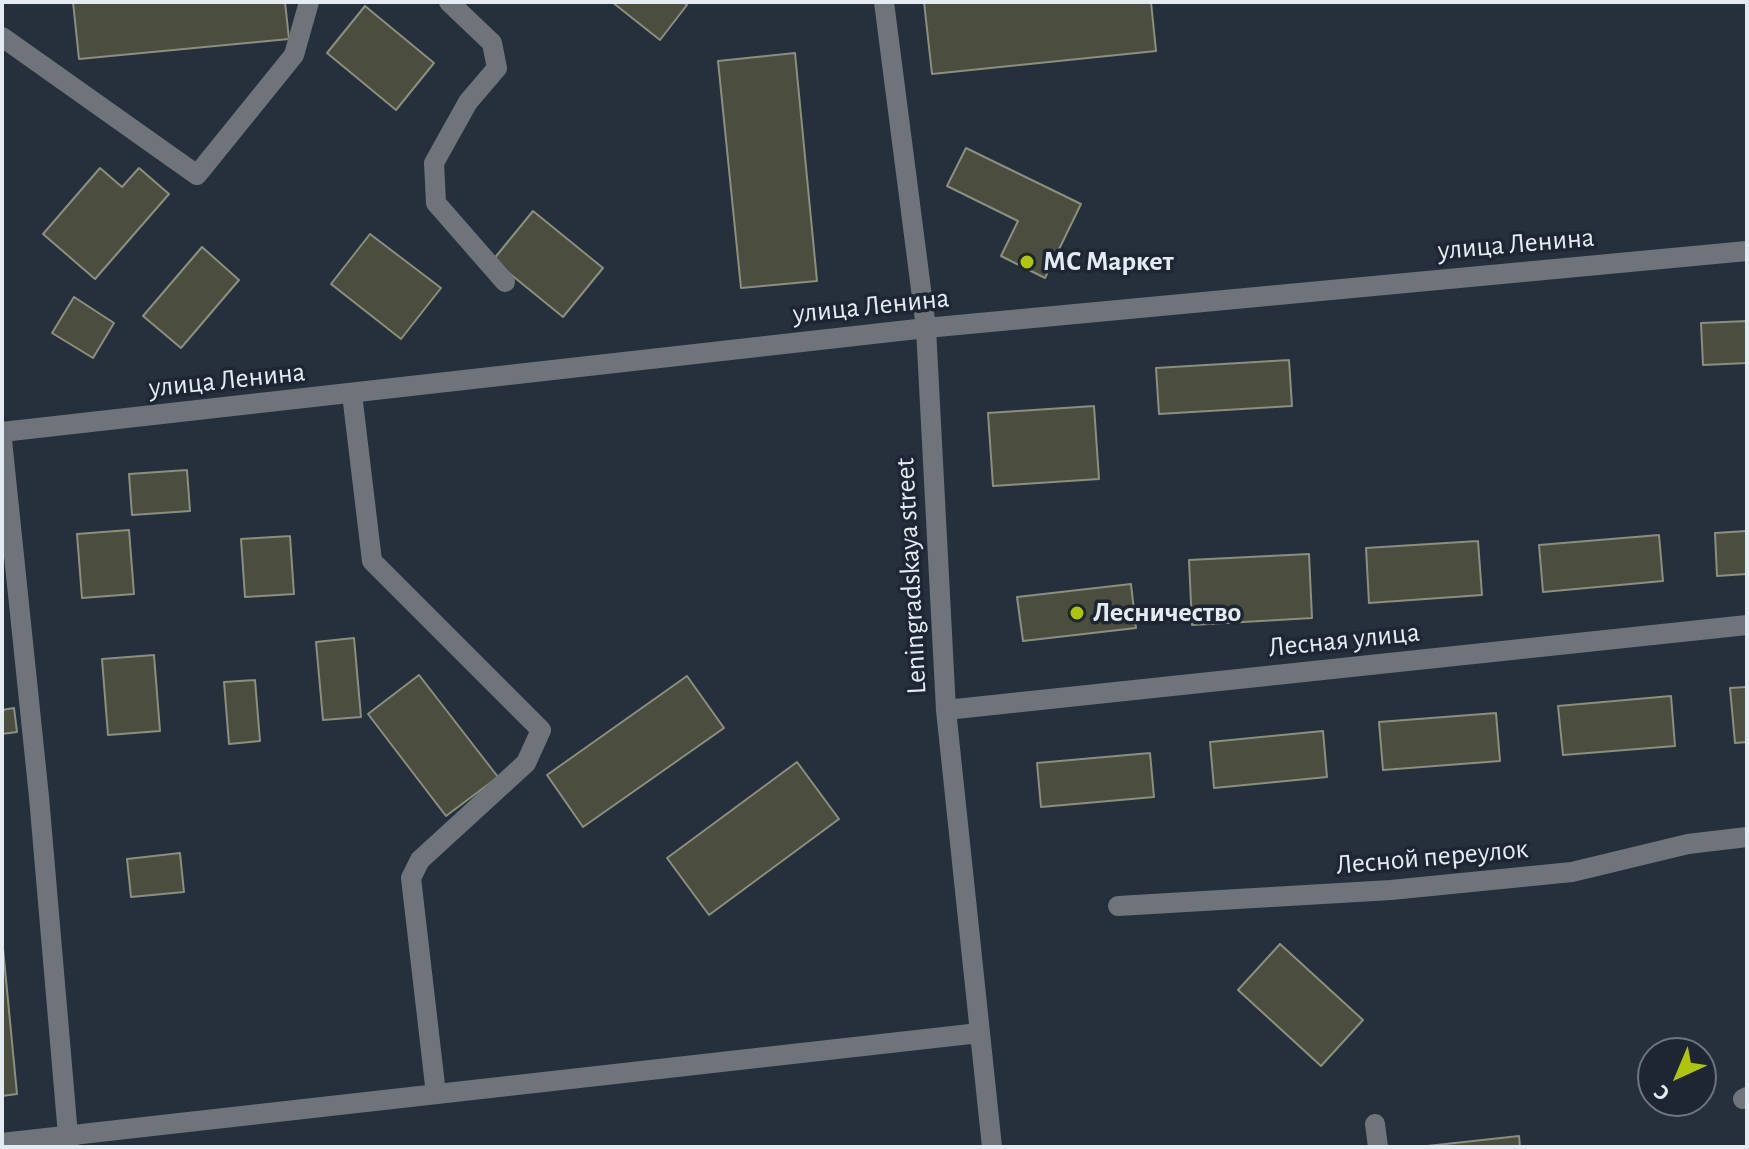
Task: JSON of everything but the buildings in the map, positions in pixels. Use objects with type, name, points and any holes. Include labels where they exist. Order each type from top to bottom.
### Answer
[{"type":"street","points":[[2,37],[197,175],[294,55],[309,2]]},
{"type":"street","points":[[449,2],[492,43],[497,68],[468,102],[434,163],[436,203],[505,282]]},
{"type":"street","name":"Leningradskaya street","points":[[884,2],[926,328],[946,710],[992,1147]]},
{"type":"street","name":"улица Ленина","points":[[2,432],[926,328],[1747,251]]},
{"type":"street","points":[[352,394],[372,561],[541,730],[526,763],[420,860],[411,878],[436,1094]]},
{"type":"street","points":[[2,440],[39,797],[68,1141]]},
{"type":"street","name":"Лесная улица","points":[[946,710],[1747,625]]},
{"type":"street","name":"Лесной переулок","points":[[1118,906],[1391,890],[1572,872],[1688,844],[1747,837]]},
{"type":"street","points":[[2,1143],[68,1141],[436,1094],[979,1033]]},
{"type":"street","points":[[1375,1124],[1378,1147]]},
{"type":"place","name":"МС Маркет","points":[[1027,262]]},
{"type":"place","name":"Лесничество","points":[[1077,613]]}]
